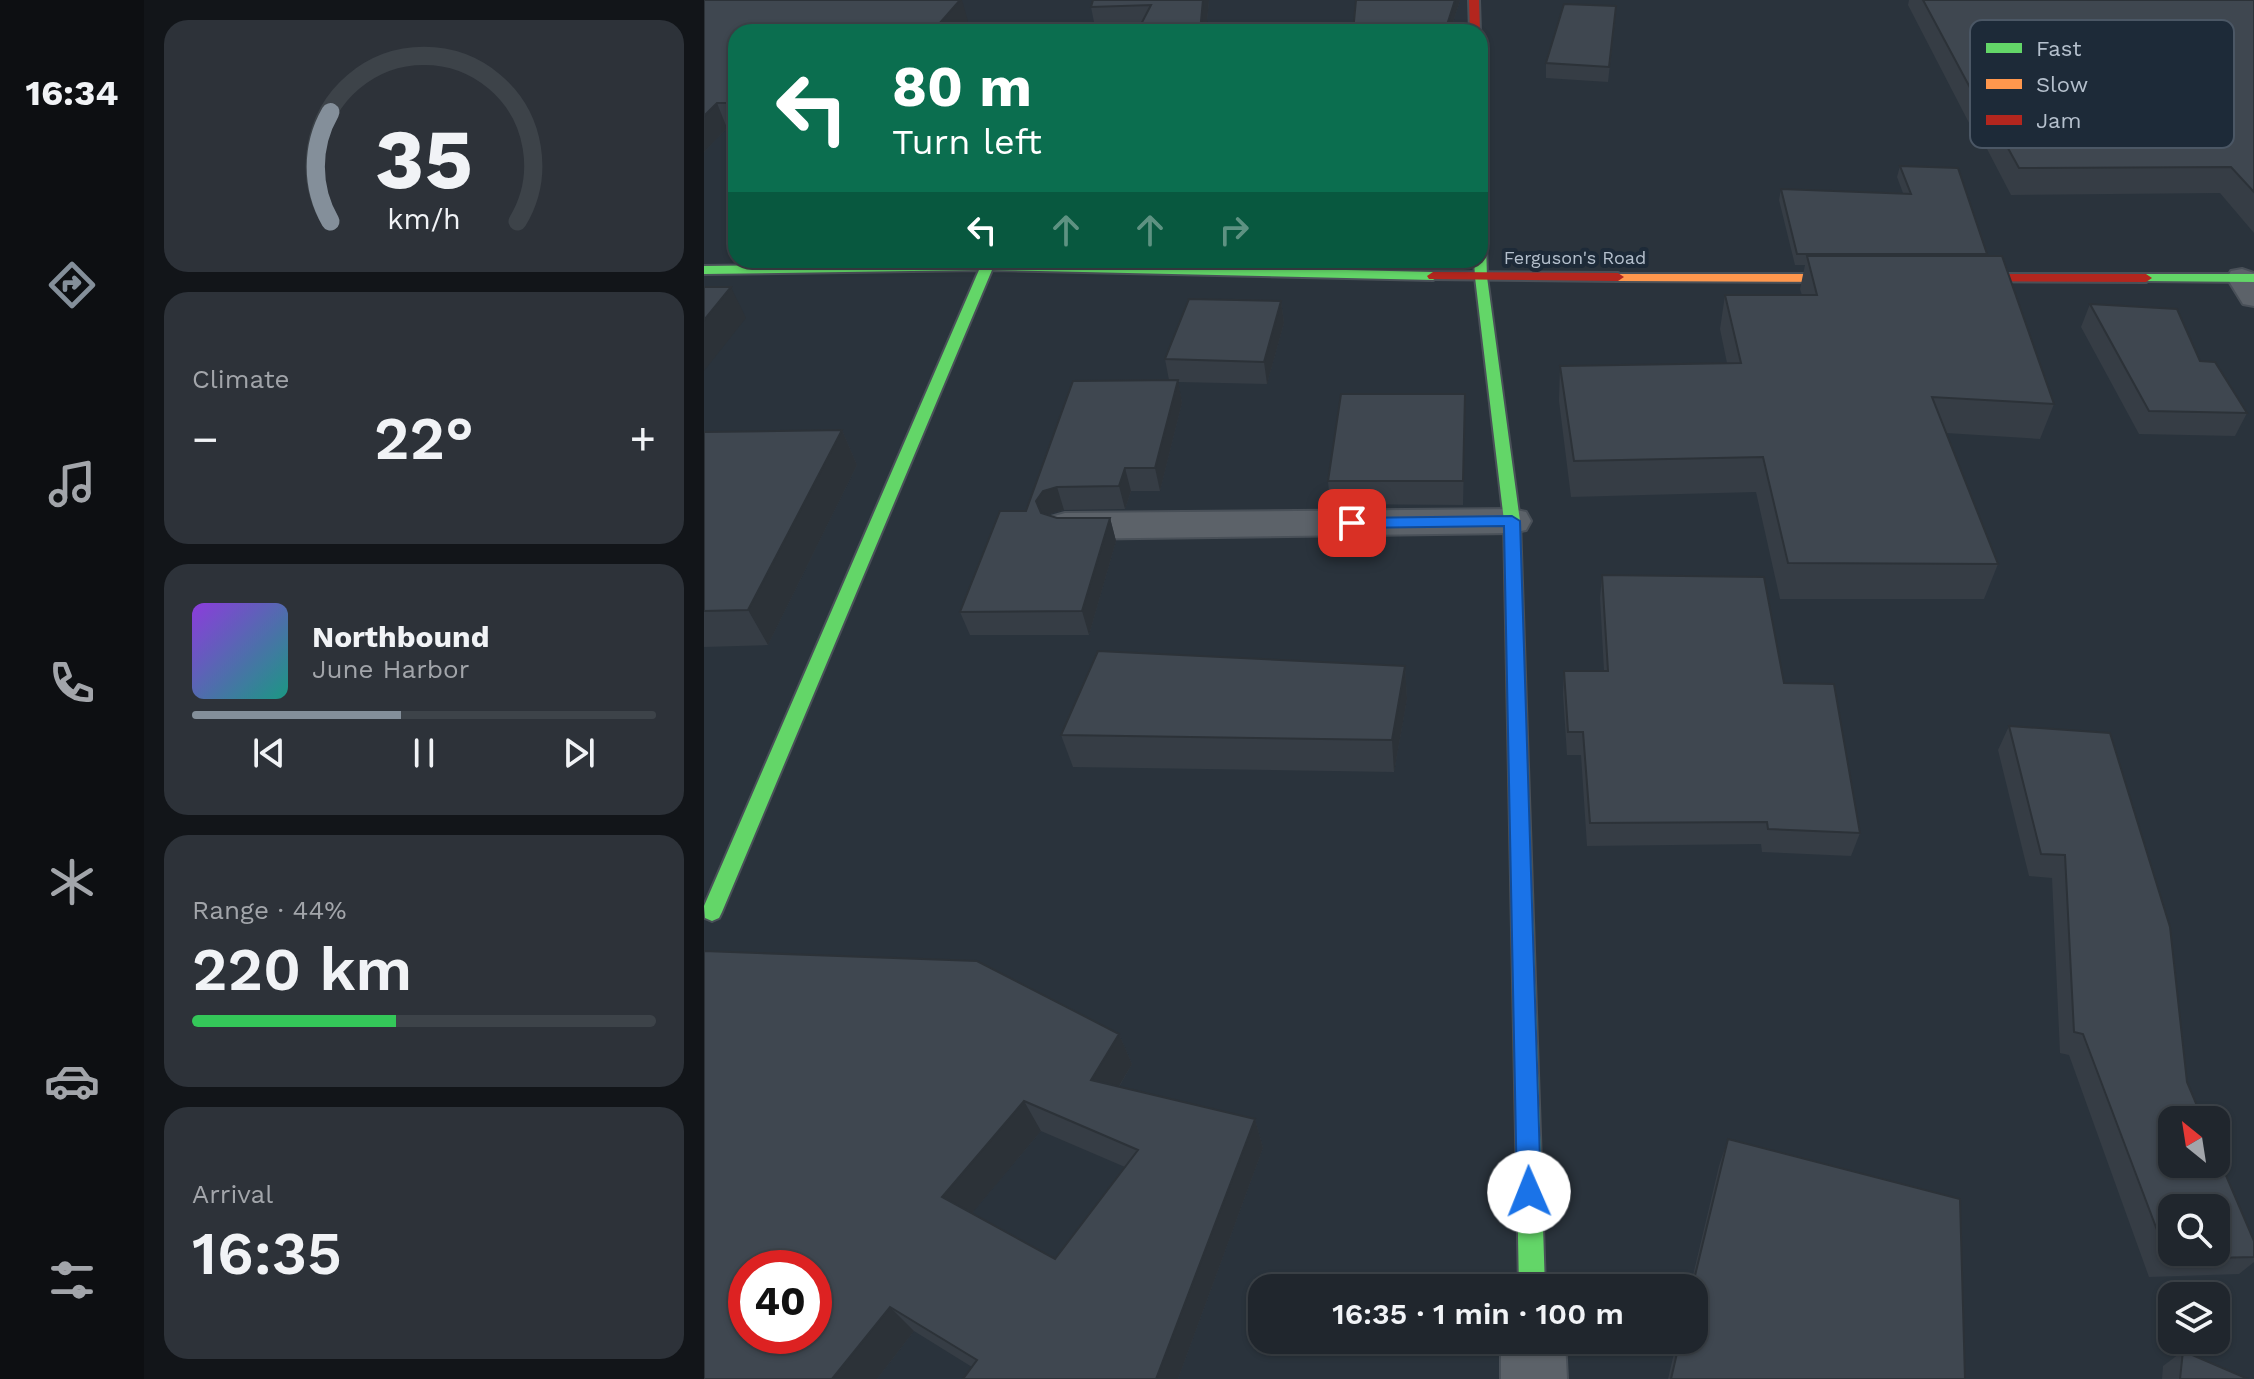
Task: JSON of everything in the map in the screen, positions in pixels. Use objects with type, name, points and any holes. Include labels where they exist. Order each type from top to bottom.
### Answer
[{"type":"street","points":[[1474,0],[1475,24]]},
{"type":"street","name":"Ferguson's Road","points":[[704,270],[846,268]]},
{"type":"street","points":[[712,912],[986,268]]},
{"type":"street","name":"Ferguson's Road","points":[[1077,268],[1481,277],[1877,278]]},
{"type":"street","points":[[1481,268],[1512,521],[1532,1274]]},
{"type":"street","points":[[1925,278],[2250,285]]},
{"type":"street","points":[[1065,526],[1512,521]]},
{"type":"street","points":[[1533,1354],[1534,1379]]},
{"type":"building","points":[[704,0],[960,0],[939,24],[728,24],[728,103],[717,103],[704,116]]},
{"type":"building","points":[[1093,0],[1203,0],[1201,24],[1141,24],[1151,5],[1091,7]]},
{"type":"building","points":[[1356,0],[1455,0],[1447,24],[1354,24]]},
{"type":"building","points":[[1923,0],[2254,0],[2254,192],[2231,167],[2019,168],[2008,148],[2234,148],[2234,20],[1970,20],[1970,88]]},
{"type":"building","points":[[1564,4],[1616,6],[1609,67],[1546,63]]},
{"type":"building","points":[[1900,166],[1958,168],[1987,254],[1797,254],[1781,189],[1911,194]]},
{"type":"building","points":[[1807,256],[2002,256],[2054,404],[1932,397],[1998,564],[1788,563],[1763,457],[1574,461],[1560,366],[1741,363],[1725,295],[1817,295]]},
{"type":"building","points":[[704,287],[731,287],[704,320]]},
{"type":"building","points":[[1189,299],[1281,301],[1264,362],[1165,359]]},
{"type":"building","points":[[2090,304],[2177,309],[2200,361],[2215,362],[2247,413],[2149,411]]},
{"type":"building","points":[[1178,380],[1155,468],[1125,468],[1119,486],[1057,487],[1043,491],[1036,501],[1041,513],[1057,518],[1110,518],[1082,611],[960,612],[1000,511],[1026,511],[1073,381]]},
{"type":"building","points":[[1341,394],[1465,394],[1463,481],[1328,481]]},
{"type":"building","points":[[842,430],[748,610],[704,611],[704,432]]},
{"type":"building","points":[[1602,575],[1764,577],[1784,683],[1834,684],[1860,833],[1768,829],[1767,822],[1590,823],[1583,732],[1568,732],[1564,671],[1608,671]]},
{"type":"building","points":[[1098,651],[1405,666],[1392,740],[1061,735]]},
{"type":"building","points":[[2009,726],[2110,733],[2170,927],[2187,1082],[2197,1106],[2158,1106],[2158,1178],[2227,1178],[2254,1241],[2254,1257],[2230,1258],[2230,1194],[2158,1194],[2158,1233],[2083,1034],[2074,1032],[2065,855],[2041,854]]},
{"type":"building","points":[[704,951],[977,961],[1119,1034],[1091,1080],[1255,1119],[1156,1379],[963,1379],[977,1360],[890,1307],[832,1379],[704,1379]],"holes":[[[1024,1101],[1138,1150],[1055,1259],[942,1197]]]},
{"type":"building","points":[[1728,1139],[1960,1199],[1965,1379],[1671,1379],[1677,1354],[1708,1354],[1708,1274],[1695,1274]]},
{"type":"building","points":[[2183,1354],[2190,1354],[2248,1379],[2180,1379]]},
{"type":"traffic: fast","points":[[704,270],[846,268]]},
{"type":"traffic: fast","points":[[712,912],[986,268]]},
{"type":"traffic: fast","points":[[1076,268],[1433,276]]},
{"type":"traffic: fast","points":[[1481,268],[1512,521],[1532,1274]]},
{"type":"traffic: fast","points":[[2146,278],[2254,278]]},
{"type":"traffic: slow","points":[[1618,277],[1861,278]]},
{"type":"traffic: jam","points":[[1474,0],[1475,24]]},
{"type":"traffic: jam","points":[[1433,276],[1618,277]]},
{"type":"traffic: jam","points":[[1950,278],[2146,278]]},
{"type":"route","points":[[1352,523],[1512,521],[1529,1192]]}]
